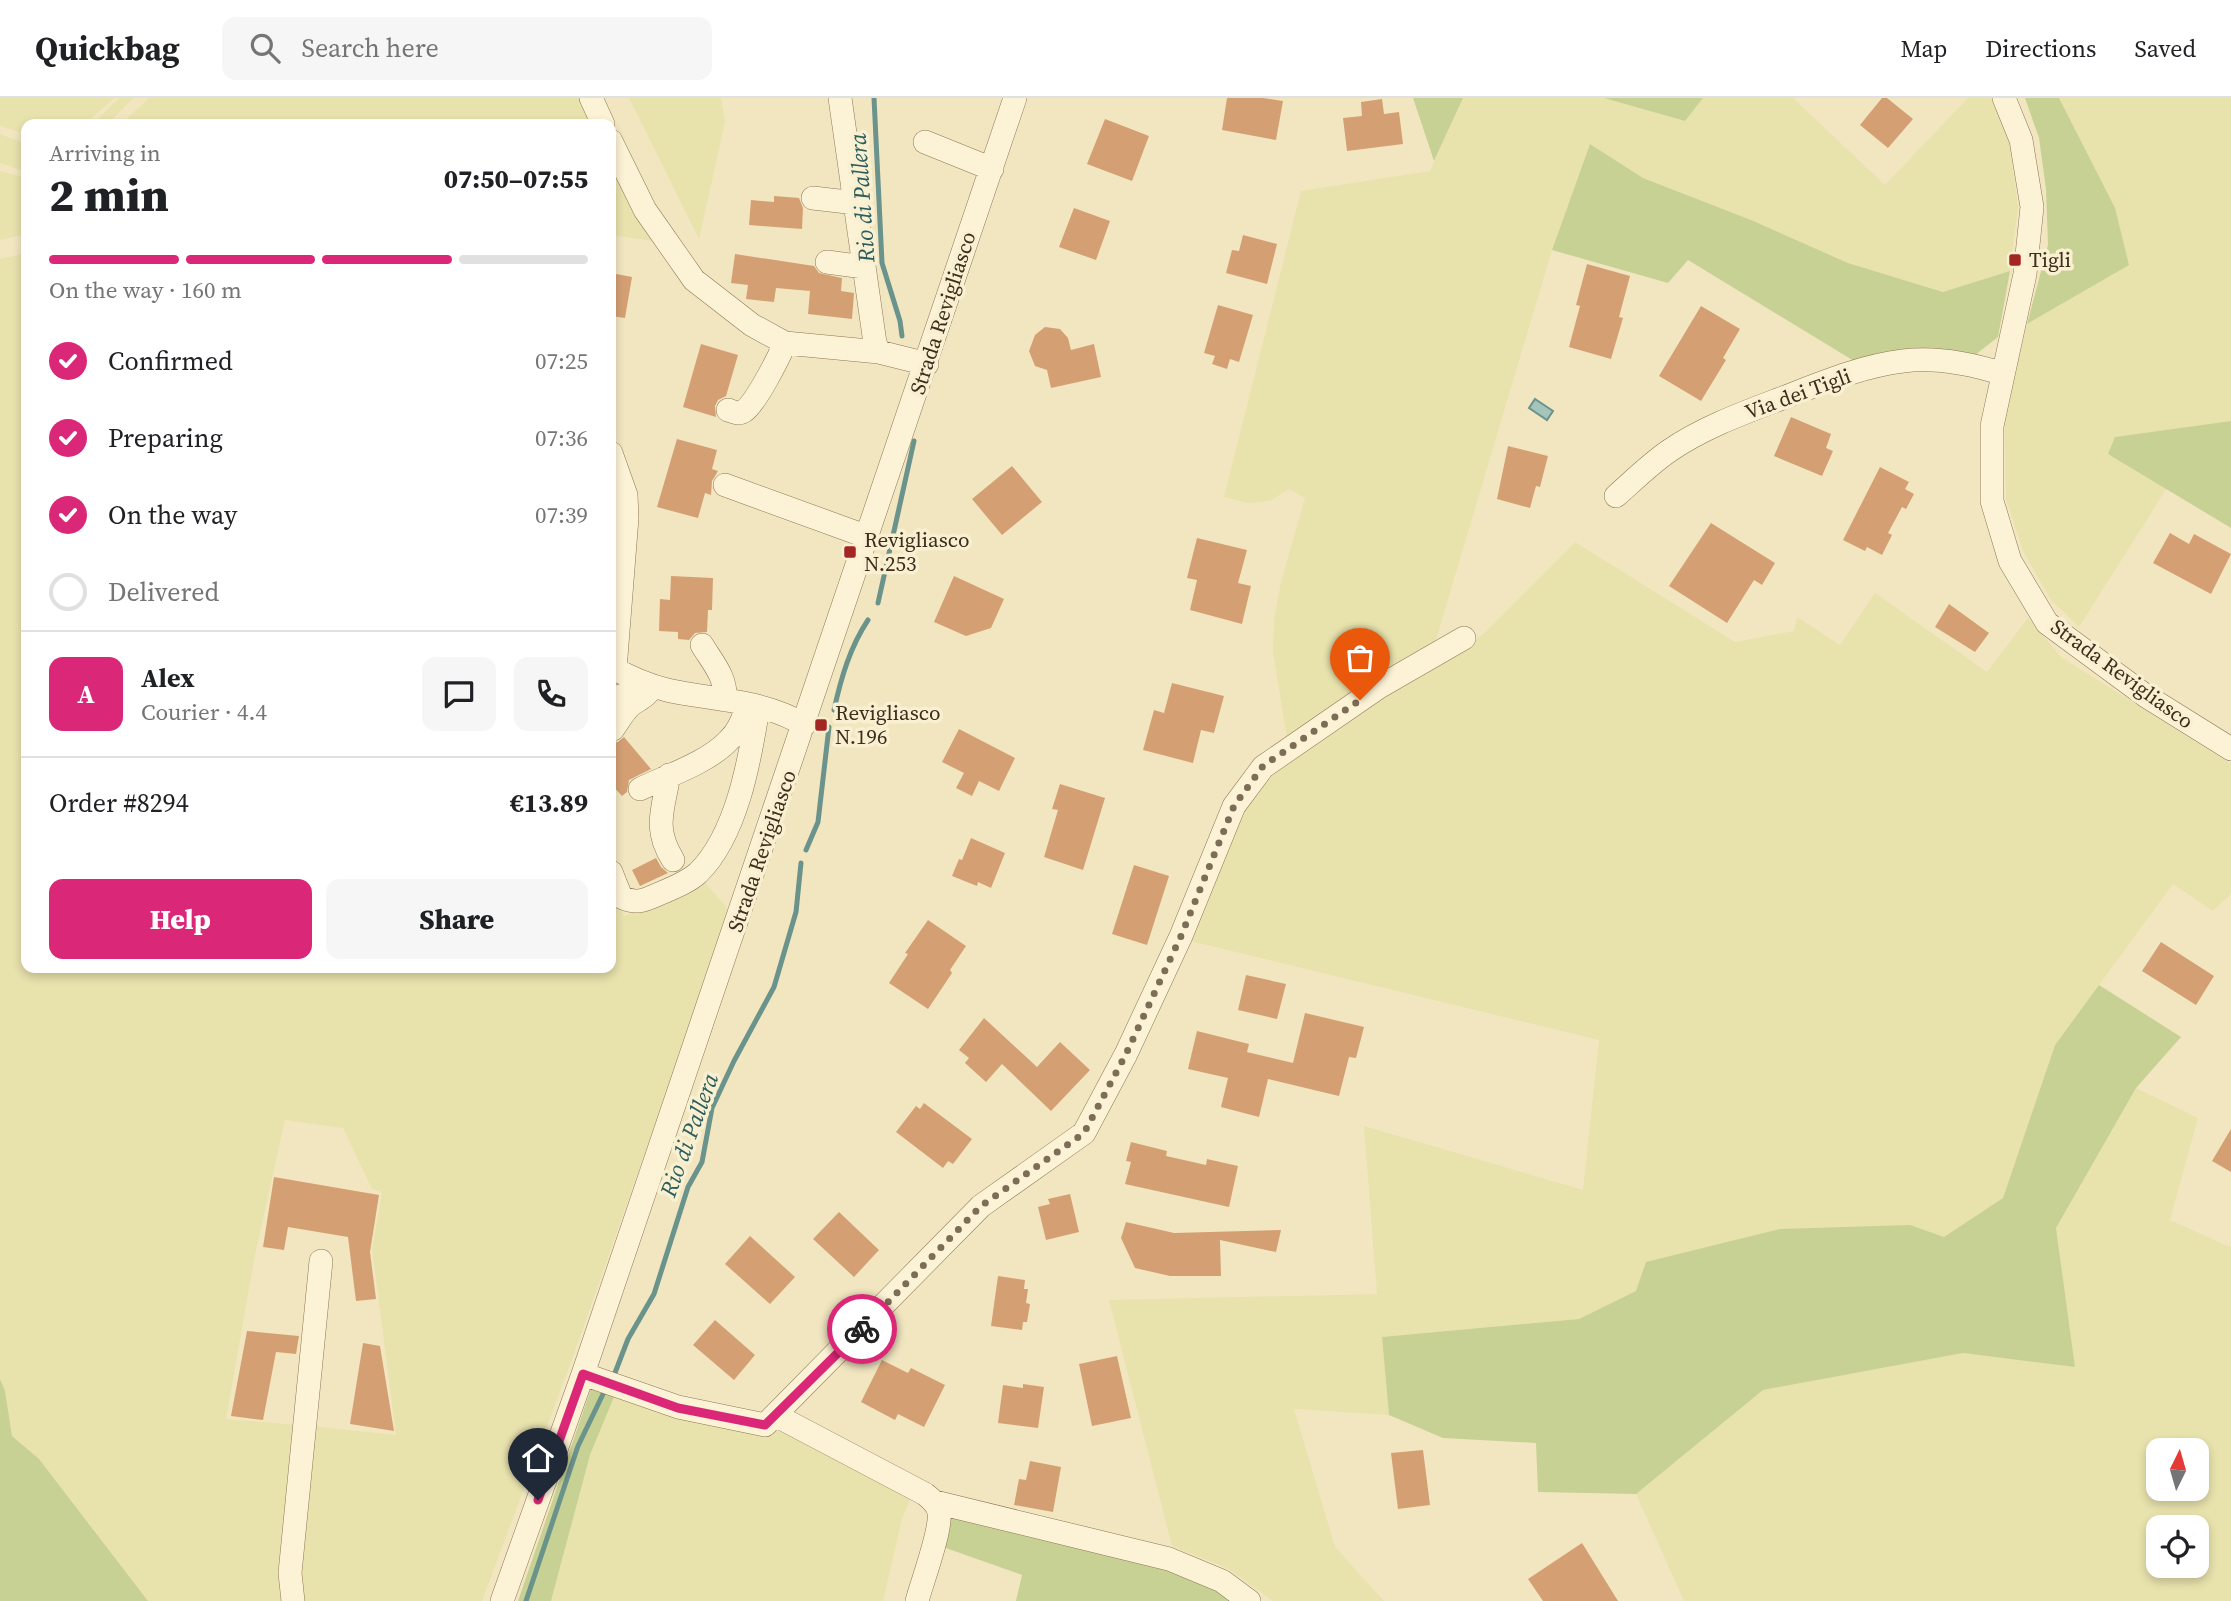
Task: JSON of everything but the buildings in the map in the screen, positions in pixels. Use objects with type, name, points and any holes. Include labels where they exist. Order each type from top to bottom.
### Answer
[{"type":"street","points":[[591,98],[601,119]]},
{"type":"street","points":[[840,98],[875,343],[879,352]]},
{"type":"street","name":"Strada Revigliasco","points":[[502,1601],[583,1374],[1016,98]]},
{"type":"street","name":"Strada Revigliasco","points":[[2004,98],[2021,140],[2032,207],[2025,274],[1992,426],[1992,500],[2010,561],[2047,623],[2146,696],[2231,749]]},
{"type":"street","points":[[925,142],[992,169]]},
{"type":"street","points":[[616,151],[645,210],[694,280],[751,325],[777,338],[879,352],[927,364]]},
{"type":"street","points":[[813,198],[856,203]]},
{"type":"street","points":[[827,262],[864,267]]},
{"type":"street","points":[[729,295],[757,314],[777,338]]},
{"type":"street","points":[[728,410],[739,413],[746,410],[767,378],[777,338]]},
{"type":"street","name":"Via dei Tigli","points":[[1616,496],[1670,450],[1701,434],[1745,413],[1863,370],[1904,361],[1927,361],[1970,365],[2003,374]]},
{"type":"street","points":[[616,467],[626,495],[627,518],[616,636]]},
{"type":"street","points":[[725,485],[868,537]]},
{"type":"street","points":[[583,1374],[678,1408],[765,1425],[981,1206],[1084,1133],[1126,1054],[1181,936],[1234,806],[1263,766],[1379,687],[1464,638]]},
{"type":"street","points":[[702,645],[723,679],[726,688],[725,700]]},
{"type":"street","points":[[616,669],[653,686],[753,706],[791,716],[804,725]]},
{"type":"street","points":[[616,697],[653,686]]},
{"type":"street","points":[[616,724],[632,704],[645,698],[653,686]]},
{"type":"street","points":[[640,789],[710,755],[729,741],[753,706]]},
{"type":"street","points":[[616,884],[621,897],[640,903],[696,875],[710,859],[723,838],[744,776],[753,706]]},
{"type":"street","points":[[669,775],[660,825],[662,842],[673,860]]},
{"type":"street","points":[[293,1601],[289,1573],[321,1261]]},
{"type":"street","points":[[775,1415],[925,1494],[935,1502],[1169,1559],[1222,1581],[1249,1601]]},
{"type":"street","points":[[917,1601],[937,1527],[939,1513],[935,1502]]},
{"type":"shaded area","points":[[0,98],[114,98],[91,119],[21,119],[21,132],[0,126]]},
{"type":"shaded area","points":[[119,98],[133,98],[113,119],[98,119]]},
{"type":"shaded area","points":[[149,98],[584,98],[592,119],[126,119]]},
{"type":"shaded area","points":[[629,98],[721,98],[725,122],[699,239]]},
{"type":"shaded area","points":[[1463,98],[1604,98],[1685,121],[1703,98],[1793,98],[1885,185],[1968,98],[1994,98],[2009,140],[2018,207],[2010,271],[1944,292],[1848,263],[1751,220],[1643,178],[1590,144],[1552,250],[1435,643],[1287,739],[1273,652],[1274,620],[1281,582],[1305,498],[1289,489],[1270,501],[1248,503],[1224,497],[1301,191],[1430,171]]},
{"type":"shaded area","points":[[2059,98],[2231,98],[2231,421],[2115,437],[2109,454],[2167,488],[2079,627],[2051,600],[2023,551],[2006,498],[2004,415],[2027,324],[2128,265],[2085,150]]},
{"type":"shaded area","points":[[0,134],[21,142],[21,170],[0,163]]},
{"type":"shaded area","points":[[616,167],[659,242],[616,236]]},
{"type":"shaded area","points":[[0,171],[21,177],[21,235],[0,240]]},
{"type":"shaded area","points":[[21,254],[21,973],[616,973],[616,898],[624,916],[676,898],[704,882],[730,911],[570,1365],[482,1601],[298,1601],[310,1426],[396,1435],[372,1249],[382,1192],[372,1189],[343,1128],[285,1120],[255,1255],[226,1419],[298,1425],[282,1601],[148,1601],[39,1459],[12,1436],[5,1391],[0,1379],[0,259]]},
{"type":"shaded area","points":[[1575,542],[1735,642],[1794,631],[1797,617],[1840,645],[1875,593],[1987,672],[2028,618],[2061,657],[2231,764],[2231,894],[2213,911],[2173,884],[2055,1045],[2003,1198],[1944,1238],[1910,1225],[1636,1291],[1579,1319],[1382,1337],[1389,1415],[1294,1409],[1335,1547],[1384,1601],[1273,1601],[1227,1568],[1172,1546],[1109,1300],[1377,1294],[1364,1126],[1583,1190],[1599,1040],[1186,940],[1243,809],[1271,772],[1377,696],[1482,635]]},
{"type":"shaded area","points":[[2136,1088],[2198,1118],[2170,1220],[2230,1247],[2231,1245],[2231,1601],[1684,1601],[1636,1494],[1763,1390],[1963,1353],[2075,1367],[2056,1228]]},
{"type":"shaded area","points":[[616,1392],[769,1430],[805,1436],[913,1492],[902,1519],[883,1601],[551,1601],[590,1455]]},
{"type":"green space","points":[[1413,98],[1463,98],[1434,161]]},
{"type":"green space","points":[[1604,98],[1703,98],[1685,121]]},
{"type":"green space","points":[[2025,98],[2059,98],[2115,208],[2129,265],[2027,324],[2048,245],[2046,189],[2039,138]]},
{"type":"green space","points":[[1590,144],[1643,178],[1751,220],[1848,263],[1943,292],[2010,271],[1998,337],[1975,355],[1854,361],[1688,260],[1668,283],[1552,250]]},
{"type":"green space","points":[[2231,421],[2231,528],[2108,454],[2115,437]]},
{"type":"green space","points":[[2099,985],[2181,1037],[2136,1088],[2056,1228],[2075,1367],[1963,1353],[1763,1390],[1636,1494],[1538,1492],[1536,1443],[1443,1438],[1389,1415],[1382,1337],[1579,1319],[1636,1291],[1646,1262],[1780,1229],[1910,1225],[1944,1237],[2003,1198],[2055,1045]]},
{"type":"green space","points":[[0,1379],[5,1391],[12,1436],[39,1459],[148,1601],[0,1601]]},
{"type":"green space","points":[[593,1383],[616,1392],[590,1455],[551,1601],[518,1601]]},
{"type":"green space","points":[[948,1512],[1163,1565],[1240,1601],[1016,1601],[1022,1575],[940,1546]]},
{"type":"water","points":[[1535,399],[1553,411],[1547,420],[1529,408]]},
{"type":"waterway","name":"Rio di Pallera","points":[[874,98],[882,263],[902,336]]},
{"type":"waterway","name":"Rio di Pallera","points":[[878,603],[914,441]]},
{"type":"waterway","name":"Rio di Pallera","points":[[834,710],[847,663],[868,620]]},
{"type":"waterway","name":"Rio di Pallera","points":[[806,850],[818,822],[829,727]]},
{"type":"waterway","name":"Rio di Pallera","points":[[613,1378],[628,1339],[654,1294],[688,1187],[702,1162],[712,1108],[774,987],[796,912],[801,863]]},
{"type":"waterway","name":"Rio di Pallera","points":[[526,1601],[578,1446],[604,1392]]},
{"type":"way so far","points":[[862,1329],[981,1206],[1084,1133],[1126,1054],[1181,936],[1234,806],[1263,766],[1360,700]]},
{"type":"place","name":"Tigli","points":[[2015,260]]},
{"type":"place","name":"Revigliasco N.253","points":[[850,552]]},
{"type":"place","name":"Revigliasco N.196","points":[[821,725]]},
{"type":"route","points":[[538,1500],[583,1374],[678,1408],[765,1425],[862,1329]]}]
